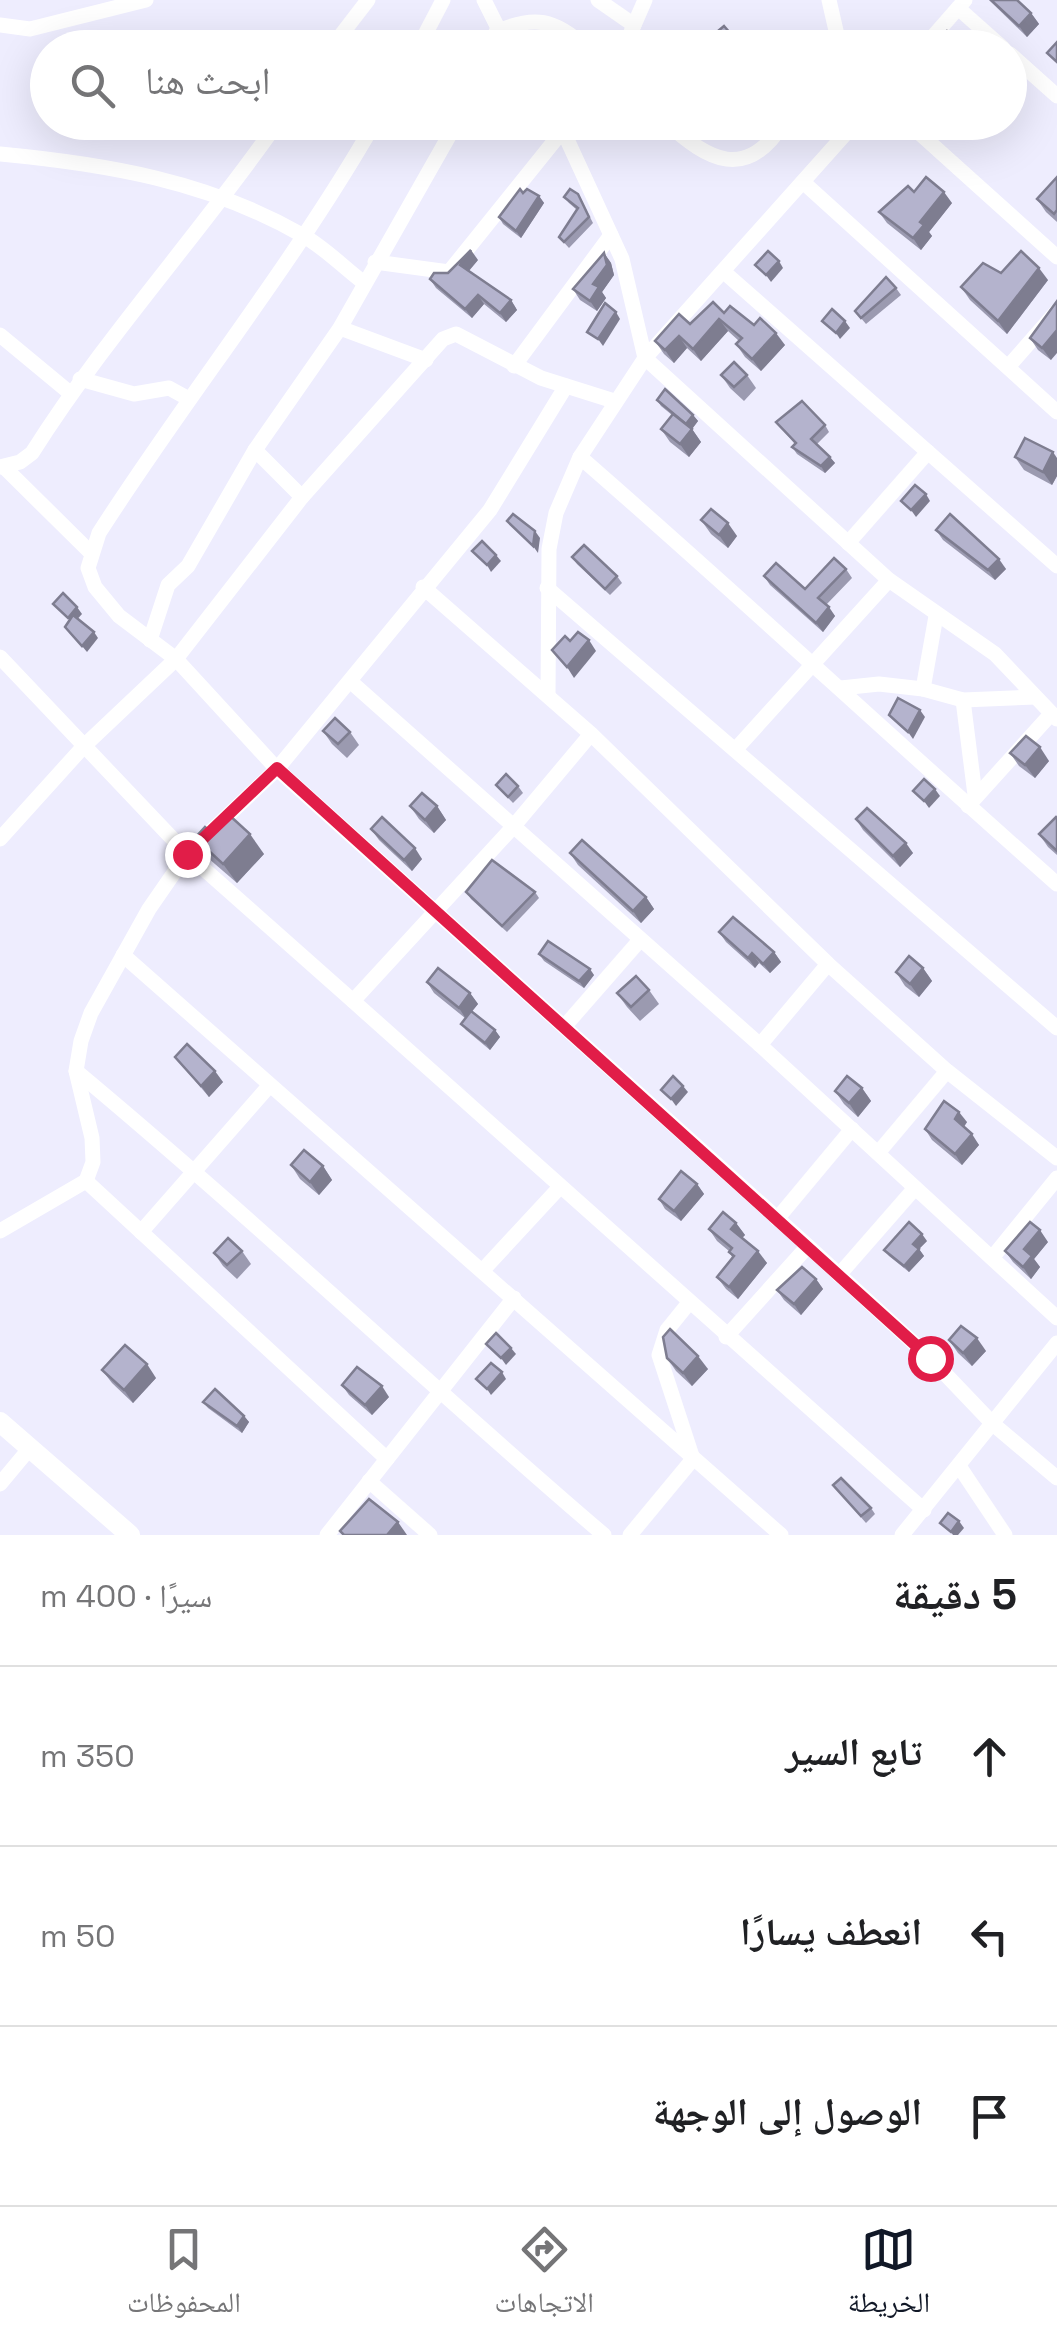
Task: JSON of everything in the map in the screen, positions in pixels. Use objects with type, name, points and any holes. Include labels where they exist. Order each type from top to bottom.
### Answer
[{"type":"street","points":[[0,25],[30,29],[146,0]]},
{"type":"street","points":[[346,30],[368,0]]},
{"type":"street","points":[[427,30],[443,0]]},
{"type":"street","points":[[484,0],[497,30]]},
{"type":"street","points":[[598,0],[634,25]]},
{"type":"street","points":[[632,30],[644,0]]},
{"type":"street","points":[[829,0],[835,30]]},
{"type":"street","points":[[939,30],[962,4],[986,30]]},
{"type":"street","points":[[513,30],[522,20],[544,19],[565,30]]},
{"type":"street","points":[[1027,69],[1057,96]]},
{"type":"street","points":[[90,552],[2,467],[32,453],[80,379],[225,198],[265,140]]},
{"type":"street","points":[[365,140],[305,236],[189,399],[90,552],[88,568],[95,587],[120,616],[176,660],[277,768],[840,1275],[930,1358],[993,1424],[1057,1478]]},
{"type":"street","points":[[150,640],[168,585],[188,566],[254,450],[340,328],[446,140]]},
{"type":"street","points":[[375,262],[449,272],[554,140]]},
{"type":"street","points":[[572,140],[622,260],[646,358],[889,580],[936,616],[976,638],[1054,716],[972,800]]},
{"type":"street","points":[[685,140],[696,150],[723,161],[750,158],[774,140]]},
{"type":"street","points":[[548,695],[548,588],[556,512],[580,458],[646,358],[840,140]]},
{"type":"street","points":[[927,140],[1057,257]]},
{"type":"street","points":[[0,154],[128,168],[225,198],[305,236],[363,282]]},
{"type":"street","points":[[803,182],[1057,412]]},
{"type":"street","points":[[514,366],[612,235]]},
{"type":"street","points":[[724,272],[1057,566]]},
{"type":"street","points":[[1008,368],[1057,312]]},
{"type":"street","points":[[340,328],[426,360]]},
{"type":"street","points":[[0,334],[70,393]]},
{"type":"street","points":[[0,839],[6,821],[176,660],[302,497],[443,339],[456,334],[514,366],[614,402]]},
{"type":"street","points":[[80,379],[134,394],[169,388],[189,399]]},
{"type":"street","points":[[0,1231],[86,1182],[93,1162],[92,1138],[76,1071],[91,1013],[187,854],[277,768],[490,510],[566,386]]},
{"type":"street","points":[[254,450],[302,497]]},
{"type":"street","points":[[848,543],[928,452]]},
{"type":"street","points":[[580,458],[972,800],[1057,884]]},
{"type":"street","points":[[735,750],[889,580]]},
{"type":"street","points":[[423,587],[591,734],[828,964],[947,1070],[1057,1158]]},
{"type":"street","points":[[548,588],[1057,1028]]},
{"type":"street","points":[[923,689],[936,616]]},
{"type":"street","points":[[0,657],[187,854],[726,1338],[924,1510]]},
{"type":"street","points":[[350,681],[760,1045],[1057,1318]]},
{"type":"street","points":[[841,688],[878,684],[923,689],[963,700],[1035,697]]},
{"type":"street","points":[[963,700],[972,800]]},
{"type":"street","points":[[353,1001],[513,827],[591,734]]},
{"type":"street","points":[[564,1027],[640,940]]},
{"type":"street","points":[[123,955],[781,1535]]},
{"type":"street","points":[[760,1045],[828,964]]},
{"type":"street","points":[[878,1153],[947,1070]]},
{"type":"street","points":[[76,1071],[195,1170],[438,1393],[604,1535]]},
{"type":"street","points":[[141,1232],[270,1086]]},
{"type":"street","points":[[777,1219],[852,1129]]},
{"type":"street","points":[[992,1258],[1057,1178]]},
{"type":"street","points":[[86,1182],[387,1458]]},
{"type":"street","points":[[483,1270],[560,1188]]},
{"type":"street","points":[[840,1275],[915,1188]]},
{"type":"street","points":[[726,1338],[808,1246]]},
{"type":"street","points":[[327,1535],[514,1298]]},
{"type":"street","points":[[688,1304],[667,1330],[660,1355],[693,1458]]},
{"type":"street","points":[[902,1535],[993,1424],[1031,1370],[1057,1343]]},
{"type":"street","points":[[0,1422],[130,1535]]},
{"type":"street","points":[[0,1484],[30,1448]]},
{"type":"street","points":[[630,1535],[693,1458]]},
{"type":"street","points":[[960,1466],[1004,1535]]},
{"type":"street","points":[[369,1481],[430,1535]]},
{"type":"building","points":[[991,0],[1017,0],[1031,13],[1019,26]]},
{"type":"building","points":[[1057,42],[1057,62],[1047,53]]},
{"type":"building","points":[[926,177],[944,192],[920,222],[924,225],[913,238],[879,212],[908,186],[914,192]]},
{"type":"building","points":[[1057,177],[1057,210],[1054,214],[1037,199]]},
{"type":"building","points":[[520,189],[539,196],[516,231],[499,217]]},
{"type":"building","points":[[570,189],[578,194],[589,217],[564,242],[559,237],[578,208],[564,197]]},
{"type":"building","points":[[471,250],[460,265],[511,300],[500,313],[478,295],[465,309],[430,279],[434,273],[448,273]]},
{"type":"building","points":[[768,251],[779,261],[766,275],[755,265]]},
{"type":"building","points":[[1021,251],[1039,268],[998,321],[961,287],[983,263],[1001,273]]},
{"type":"building","points":[[604,253],[607,265],[593,284],[599,287],[590,301],[573,289]]},
{"type":"building","points":[[886,277],[896,288],[861,318],[855,311]]},
{"type":"building","points":[[1057,301],[1057,330],[1042,348],[1030,338]]},
{"type":"building","points":[[713,302],[724,313],[730,306],[754,325],[760,318],[776,333],[752,359],[736,344],[742,338],[719,319],[693,349],[679,336],[665,350],[655,341],[679,314],[690,324]]},
{"type":"building","points":[[605,303],[616,312],[598,339],[587,332]]},
{"type":"building","points":[[832,309],[845,321],[836,333],[822,321]]},
{"type":"building","points":[[734,362],[747,375],[734,387],[721,375]]},
{"type":"building","points":[[665,389],[693,415],[686,424],[657,400]]},
{"type":"building","points":[[802,401],[825,425],[811,439],[830,457],[821,466],[792,447],[796,443],[776,422]]},
{"type":"building","points":[[673,414],[692,429],[680,444],[661,429]]},
{"type":"building","points":[[1025,438],[1053,452],[1043,472],[1015,457]]},
{"type":"building","points":[[915,485],[926,494],[911,510],[901,501]]},
{"type":"building","points":[[711,509],[728,523],[719,535],[701,520]]},
{"type":"building","points":[[513,514],[535,531],[533,546],[507,521]]},
{"type":"building","points":[[950,514],[999,559],[988,570],[936,530]]},
{"type":"building","points":[[482,541],[496,555],[487,565],[472,551]]},
{"type":"building","points":[[584,545],[617,576],[605,589],[572,557]]},
{"type":"building","points":[[834,558],[846,569],[818,598],[829,607],[816,623],[764,576],[776,563],[805,589]]},
{"type":"building","points":[[63,593],[77,607],[68,618],[53,604]]},
{"type":"building","points":[[73,615],[94,632],[82,646],[65,627]]},
{"type":"building","points":[[578,632],[589,640],[567,667],[552,650],[565,636],[570,641]]},
{"type":"building","points":[[898,698],[920,710],[908,732],[889,715]]},
{"type":"building","points":[[335,718],[350,732],[338,744],[323,731]]},
{"type":"building","points":[[1026,736],[1040,747],[1025,765],[1010,753]]},
{"type":"building","points":[[506,774],[518,786],[508,797],[496,785]]},
{"type":"building","points":[[924,779],[935,789],[924,801],[913,791]]},
{"type":"building","points":[[422,793],[437,806],[425,820],[410,806]]},
{"type":"building","points":[[867,808],[906,843],[893,856],[856,819]]},
{"type":"building","points":[[228,814],[250,834],[223,864],[195,838],[205,827],[211,832]]},
{"type":"building","points":[[382,817],[415,848],[404,860],[371,829]]},
{"type":"building","points":[[1057,818],[1057,851],[1039,834]]},
{"type":"building","points":[[582,840],[646,897],[633,911],[570,853]]},
{"type":"building","points":[[492,860],[535,892],[502,926],[466,892]]},
{"type":"building","points":[[733,917],[774,952],[763,964],[752,953],[748,958],[719,932]]},
{"type":"building","points":[[548,941],[590,969],[579,981],[539,954]]},
{"type":"building","points":[[909,956],[923,968],[910,984],[896,972]]},
{"type":"building","points":[[438,968],[470,993],[459,1008],[427,982]]},
{"type":"building","points":[[636,976],[649,990],[631,1007],[617,993]]},
{"type":"building","points":[[471,1011],[495,1030],[485,1043],[461,1024]]},
{"type":"building","points":[[187,1044],[215,1071],[201,1086],[175,1057]]},
{"type":"building","points":[[673,1076],[683,1086],[671,1099],[661,1090]]},
{"type":"building","points":[[847,1076],[862,1088],[849,1103],[835,1091]]},
{"type":"building","points":[[944,1101],[959,1112],[955,1119],[972,1134],[955,1154],[925,1129]]},
{"type":"building","points":[[304,1150],[323,1166],[310,1182],[291,1165]]},
{"type":"building","points":[[681,1171],[697,1184],[674,1211],[659,1199]]},
{"type":"building","points":[[723,1212],[736,1223],[731,1229],[758,1251],[729,1287],[717,1277],[734,1256],[729,1252],[732,1248],[709,1229]]},
{"type":"building","points":[[909,1222],[922,1234],[913,1244],[919,1249],[904,1266],[884,1250]]},
{"type":"building","points":[[1030,1222],[1040,1230],[1024,1249],[1032,1256],[1023,1267],[1005,1251]]},
{"type":"building","points":[[228,1238],[242,1251],[227,1265],[214,1253]]},
{"type":"building","points":[[802,1267],[816,1279],[794,1304],[777,1290]]},
{"type":"building","points":[[961,1326],[977,1338],[963,1353],[949,1340]]},
{"type":"building","points":[[670,1329],[698,1356],[683,1373],[667,1358],[663,1337]]},
{"type":"building","points":[[496,1333],[511,1348],[501,1358],[486,1344]]},
{"type":"building","points":[[125,1345],[147,1364],[124,1390],[102,1370]]},
{"type":"building","points":[[491,1363],[502,1372],[487,1389],[476,1379]]},
{"type":"building","points":[[357,1367],[382,1386],[365,1405],[342,1385]]},
{"type":"building","points":[[215,1389],[244,1416],[237,1426],[203,1402]]},
{"type":"building","points":[[841,1478],[871,1508],[861,1516],[833,1485]]},
{"type":"building","points":[[369,1499],[398,1522],[387,1535],[344,1535],[340,1531]]},
{"type":"building","points":[[948,1513],[959,1521],[951,1532],[940,1523]]},
{"type":"route","points":[[187,854],[277,768],[930,1358]]}]
